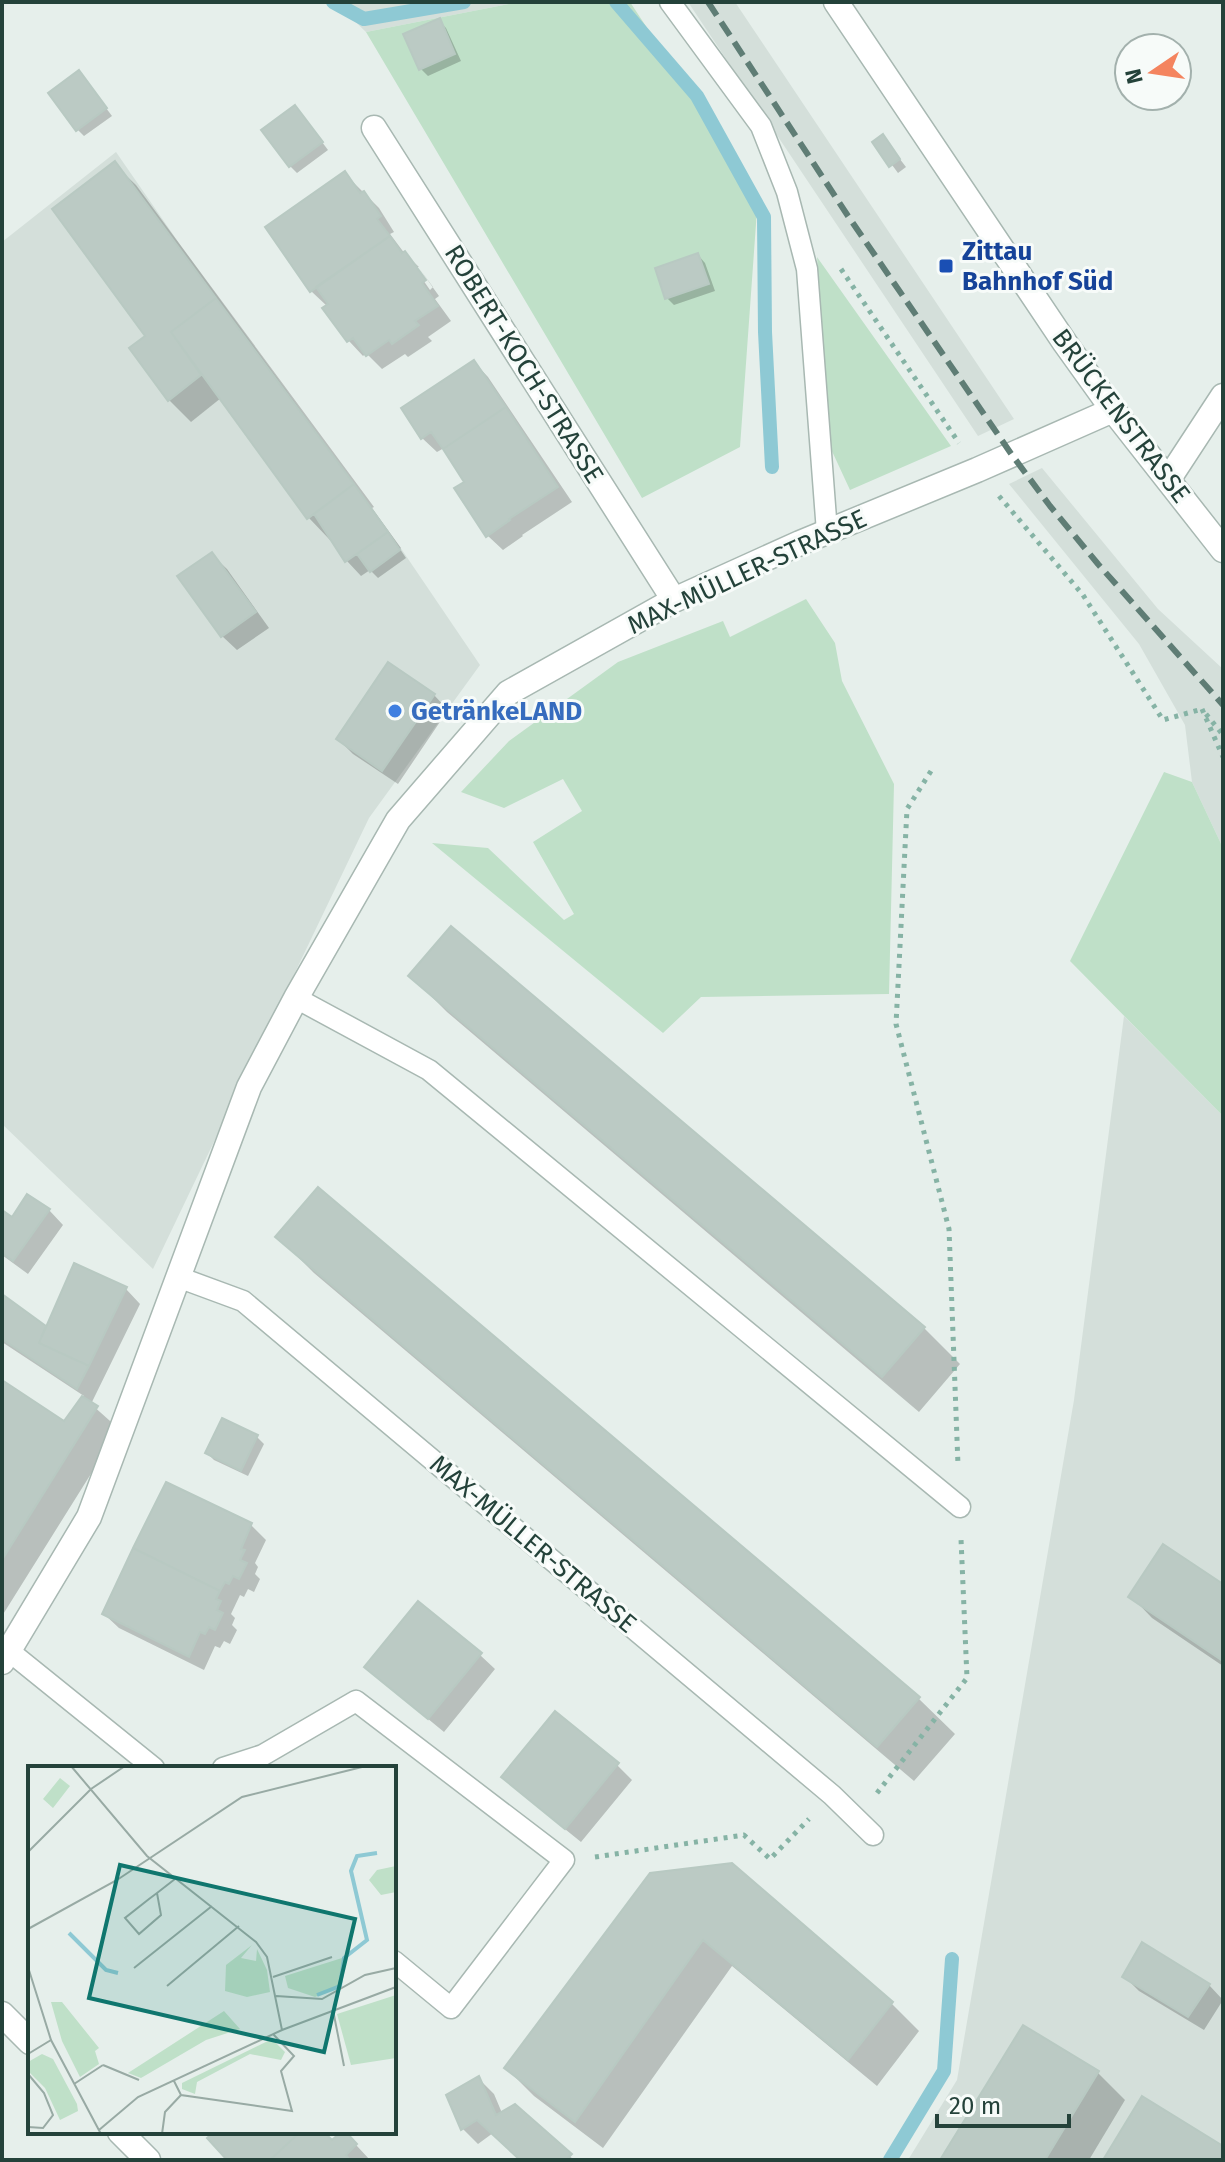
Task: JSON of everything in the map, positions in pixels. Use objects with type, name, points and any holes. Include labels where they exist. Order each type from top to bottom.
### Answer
[{"type":"street","name":"BRÜCKENSTRASSE","points":[[841,4],[1065,343],[1113,410],[1223,550]]},
{"type":"street","name":"ROBERT-KOCH-STRASSE","points":[[374,128],[674,600]]},
{"type":"street","points":[[1168,480],[1223,396]]},
{"type":"street","name":"MAX-MÜLLER-STRASSE","points":[[5,1656],[89,1517],[249,1087],[398,820],[508,693],[674,600],[1113,410]]},
{"type":"street","points":[[2,2014],[28,2040]]},
{"type":"street","points":[[122,2134],[148,2160]]},
{"type":"lane","points":[[670,2],[761,126],[787,192],[807,269],[827,532]]},
{"type":"lane","points":[[296,998],[429,1070],[960,1507]]},
{"type":"lane","name":"MAX-MÜLLER-STRASSE","points":[[178,1277],[243,1301],[832,1795],[873,1835]]},
{"type":"lane","name":"MAX-MÜLLER-STRASSE","points":[[5,1656],[151,1766]]},
{"type":"lane","points":[[229,1766],[263,1755],[356,1701],[564,1860],[451,2008],[396,1963]]},
{"type":"path","points":[[839,266],[977,470],[1083,595],[1163,720],[1202,709]]},
{"type":"path","points":[[1202,709],[1223,735]]},
{"type":"path","points":[[1202,709],[1223,757]]},
{"type":"path","points":[[856,1819],[967,1678],[949,1229],[896,1024],[907,809],[931,771]]},
{"type":"path","points":[[564,1860],[744,1835],[770,1859],[832,1795]]},
{"type":"shaded area","points":[[335,2],[519,2],[366,32]]},
{"type":"shaded area","points":[[688,2],[735,2],[1014,419],[978,436]]},
{"type":"shaded area","points":[[116,152],[400,547],[480,665],[369,818],[153,1269],[2,1124],[2,242]]},
{"type":"shaded area","points":[[1042,468],[1158,609],[1223,669],[1223,848],[1192,782],[1185,725],[1139,644],[1009,484]]},
{"type":"shaded area","points":[[1124,1016],[1223,1116],[1223,2160],[908,2160],[957,2080],[1074,1400]]},
{"type":"green space","points":[[519,2],[630,2],[758,196],[740,447],[642,498],[366,32]]},
{"type":"green space","points":[[817,257],[951,446],[850,490],[831,449]]},
{"type":"green space","points":[[806,599],[835,643],[842,681],[894,784],[889,994],[701,997],[663,1033],[432,843],[488,848],[564,920],[574,914],[533,842],[582,811],[563,779],[504,808],[461,792],[509,741],[618,662],[723,621],[730,637]]},
{"type":"green space","points":[[1164,772],[1192,782],[1223,848],[1223,1116],[1070,961]]},
{"type":"building","points":[[440,18],[455,54],[419,70],[403,34]]},
{"type":"building","points":[[79,70],[107,108],[76,131],[48,93]]},
{"type":"building","points":[[295,105],[323,142],[289,167],[261,130]]},
{"type":"building","points":[[883,134],[900,159],[889,167],[872,142]]},
{"type":"building","points":[[115,161],[216,298],[171,332],[201,375],[168,401],[129,348],[145,336],[52,209]]},
{"type":"building","points":[[345,171],[360,193],[364,191],[381,216],[377,219],[390,236],[310,292],[265,227]]},
{"type":"building","points":[[390,236],[426,280],[422,283],[438,306],[415,321],[419,325],[392,344],[389,340],[366,356],[353,338],[347,342],[322,308],[328,304],[316,287]]},
{"type":"building","points":[[698,253],[709,284],[665,299],[655,268]]},
{"type":"building","points":[[216,298],[354,484],[307,519],[171,332]]},
{"type":"building","points":[[474,360],[506,407],[443,449],[431,432],[421,439],[401,408]]},
{"type":"building","points":[[506,407],[558,487],[486,537],[454,488],[464,482],[443,449]]},
{"type":"building","points":[[354,484],[388,532],[345,562],[314,514]]},
{"type":"building","points":[[388,532],[400,550],[370,572],[357,554]]},
{"type":"building","points":[[212,552],[256,612],[221,637],[177,576]]},
{"type":"building","points":[[388,662],[435,694],[382,771],[336,739]]},
{"type":"building","points":[[451,926],[925,1327],[882,1377],[408,976]]},
{"type":"building","points":[[318,1187],[920,1697],[877,1747],[275,1237]]},
{"type":"building","points":[[27,1194],[50,1209],[13,1261],[2,1253],[2,1210],[12,1217]]},
{"type":"building","points":[[74,1263],[127,1287],[89,1366],[39,1343]]},
{"type":"building","points":[[2,1294],[46,1326],[39,1343],[89,1366],[77,1389],[2,1339]]},
{"type":"building","points":[[2,1380],[64,1421],[82,1396],[98,1406],[2,1560]]},
{"type":"building","points":[[222,1418],[258,1435],[241,1471],[205,1453]]},
{"type":"building","points":[[166,1482],[252,1523],[241,1549],[245,1550],[240,1560],[247,1563],[239,1579],[233,1576],[220,1591],[133,1548]]},
{"type":"building","points":[[1163,1544],[1223,1584],[1223,1661],[1128,1597]]},
{"type":"building","points":[[133,1548],[220,1591],[216,1599],[221,1601],[217,1610],[223,1613],[215,1630],[209,1627],[205,1634],[200,1632],[189,1657],[102,1614]]},
{"type":"building","points":[[418,1601],[482,1653],[428,1719],[364,1667]]},
{"type":"building","points":[[555,1711],[619,1763],[565,1829],[501,1777]]},
{"type":"building","points":[[732,1863],[893,2002],[848,2060],[703,1940],[575,2122],[504,2068],[650,1873]]},
{"type":"building","points":[[1142,1942],[1210,1984],[1188,2017],[1122,1977]]},
{"type":"building","points":[[1023,2025],[1099,2071],[1045,2160],[940,2160]]},
{"type":"building","points":[[479,2076],[496,2115],[515,2104],[572,2154],[566,2160],[520,2160],[477,2120],[461,2130],[446,2095]]},
{"type":"building","points":[[1142,2096],[1223,2146],[1223,2160],[1103,2160]]},
{"type":"building","points":[[212,2134],[298,2134],[270,2160],[227,2160],[207,2138]]},
{"type":"building","points":[[298,2134],[326,2134],[332,2140],[339,2134],[348,2134],[357,2144],[346,2155],[350,2160],[270,2160]]},
{"type":"waterway","points":[[333,2],[364,19],[464,2]]},
{"type":"waterway","points":[[616,2],[697,96],[764,217],[765,332],[772,467]]},
{"type":"waterway","points":[[890,2160],[944,2071],[952,1959]]},
{"type":"railway","points":[[708,2],[848,216],[1012,455],[1098,564],[1223,705]]},
{"type":"place","name":"Zittau Bahnhof Süd","points":[[946,266]]},
{"type":"place","name":"GetränkeLAND","points":[[395,711]]}]
